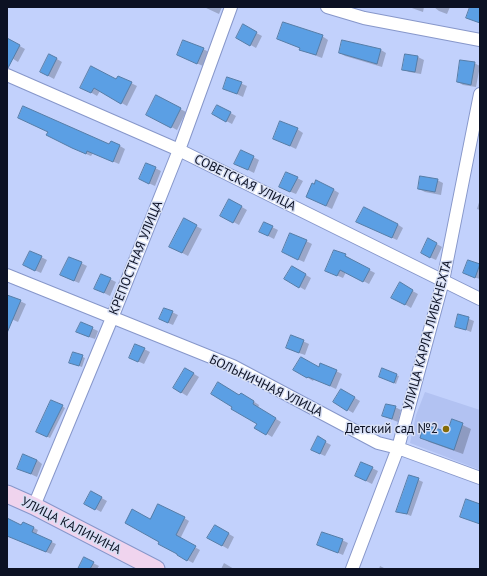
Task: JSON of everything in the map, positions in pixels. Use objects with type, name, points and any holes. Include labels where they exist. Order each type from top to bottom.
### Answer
[{"type":"street","name":"КРЕПОСТНАЯ УЛИЦА","points":[[34,506],[112,318],[179,150],[231,7]]},
{"type":"street","points":[[327,7],[364,18],[480,40]]},
{"type":"street","name":"СОВЕТСКАЯ УЛИЦА","points":[[7,75],[179,150],[480,299]]},
{"type":"street","name":"УЛИЦА КАРЛА ЛИБКНЕХТА","points":[[352,569],[398,448],[443,281],[480,94]]},
{"type":"street","name":"БОЛЬНИЧНАЯ УЛИЦА","points":[[7,275],[233,366],[378,443],[398,448],[480,478]]},
{"type":"street","name":"УЛИЦА КАЛИНИНА","points":[[7,494],[34,506],[156,569]]},
{"type":"shaded area","name":"Детский сад №2","points":[[425,392],[480,410],[480,470],[410,443],[416,415]]},
{"type":"building","points":[[470,7],[480,7],[480,23],[466,18]]},
{"type":"building","points":[[283,22],[323,35],[316,55],[299,50],[300,48],[277,39]]},
{"type":"building","points":[[243,24],[257,32],[250,46],[236,38]]},
{"type":"building","points":[[7,38],[20,45],[8,68],[7,68]]},
{"type":"building","points":[[183,40],[204,48],[197,64],[177,55]]},
{"type":"building","points":[[342,40],[381,49],[377,64],[339,53]]},
{"type":"building","points":[[49,54],[57,58],[48,76],[40,72]]},
{"type":"building","points":[[405,54],[418,56],[415,72],[402,70]]},
{"type":"building","points":[[460,60],[475,62],[471,85],[457,82]]},
{"type":"building","points":[[91,66],[116,79],[118,76],[132,82],[121,104],[94,88],[91,93],[80,88]]},
{"type":"building","points":[[227,77],[242,82],[237,94],[223,89]]},
{"type":"building","points":[[156,95],[181,108],[171,128],[146,115]]},
{"type":"building","points":[[217,105],[231,112],[226,122],[212,114]]},
{"type":"building","points":[[23,106],[109,144],[111,141],[120,145],[113,162],[87,151],[86,154],[72,148],[46,135],[48,132],[18,118]]},
{"type":"building","points":[[280,121],[298,128],[290,146],[273,139]]},
{"type":"building","points":[[241,150],[254,156],[248,170],[234,164]]},
{"type":"building","points":[[146,163],[156,167],[149,184],[139,179]]},
{"type":"building","points":[[286,172],[298,177],[290,192],[279,187]]},
{"type":"building","points":[[420,176],[438,179],[435,192],[418,189]]},
{"type":"building","points":[[316,180],[334,189],[326,206],[306,197],[312,183],[314,184]]},
{"type":"building","points":[[229,199],[242,206],[233,223],[220,216]]},
{"type":"building","points":[[364,207],[398,224],[392,238],[356,222]]},
{"type":"building","points":[[184,218],[197,225],[182,253],[169,247]]},
{"type":"building","points":[[264,222],[273,226],[268,236],[259,232]]},
{"type":"building","points":[[290,233],[307,240],[298,260],[282,252]]},
{"type":"building","points":[[428,238],[437,243],[430,258],[421,253]]},
{"type":"building","points":[[334,250],[346,254],[345,256],[370,269],[363,282],[340,270],[337,276],[325,271]]},
{"type":"building","points":[[30,251],[42,256],[35,271],[23,265]]},
{"type":"building","points":[[69,257],[82,262],[74,281],[60,275]]},
{"type":"building","points":[[468,260],[480,264],[475,278],[463,273]]},
{"type":"building","points":[[292,266],[306,274],[299,288],[284,279]]},
{"type":"building","points":[[101,274],[111,278],[104,293],[94,289]]},
{"type":"building","points":[[400,282],[413,290],[405,305],[391,298]]},
{"type":"building","points":[[7,295],[21,300],[7,333]]},
{"type":"building","points":[[164,308],[173,311],[168,323],[159,319]]},
{"type":"building","points":[[458,314],[469,317],[466,330],[455,327]]},
{"type":"building","points":[[81,322],[93,327],[89,337],[76,332]]},
{"type":"building","points":[[291,335],[304,340],[299,353],[286,348]]},
{"type":"building","points":[[135,344],[145,348],[138,362],[129,358]]},
{"type":"building","points":[[73,352],[83,355],[79,366],[69,363]]},
{"type":"building","points":[[301,357],[319,367],[320,363],[337,370],[330,386],[308,377],[307,378],[293,370]]},
{"type":"building","points":[[185,368],[194,373],[181,393],[173,388]]},
{"type":"building","points":[[382,368],[397,374],[394,383],[379,377]]},
{"type":"building","points":[[218,382],[239,395],[241,393],[254,401],[253,404],[276,418],[266,435],[254,428],[257,424],[231,409],[232,407],[211,394]]},
{"type":"building","points":[[341,389],[355,397],[347,411],[333,402]]},
{"type":"building","points":[[51,400],[63,405],[47,437],[36,432]]},
{"type":"building","points":[[386,404],[396,406],[392,419],[382,416]]},
{"type":"building","points":[[452,419],[463,423],[454,450],[420,438],[424,424],[447,432]]},
{"type":"building","points":[[318,436],[326,441],[320,454],[311,450]]},
{"type":"building","points":[[23,454],[37,460],[31,474],[17,469]]},
{"type":"building","points":[[361,462],[373,467],[366,481],[355,476]]},
{"type":"building","points":[[409,475],[419,478],[407,514],[396,512]]},
{"type":"building","points":[[91,491],[102,497],[95,510],[84,504]]},
{"type":"building","points":[[466,499],[480,504],[480,524],[460,517]]},
{"type":"building","points":[[158,504],[185,517],[176,535],[196,546],[187,561],[158,544],[159,542],[125,523],[132,509],[150,519]]},
{"type":"building","points":[[7,518],[21,525],[23,522],[34,527],[32,532],[52,541],[46,552],[7,536]]},
{"type":"building","points":[[215,525],[229,533],[222,546],[207,538]]},
{"type":"building","points":[[322,532],[343,539],[338,553],[317,545]]},
{"type":"building","points":[[84,557],[94,562],[90,569],[78,569]]},
{"type":"place","name":"Детский сад №2","points":[[446,429]]}]
